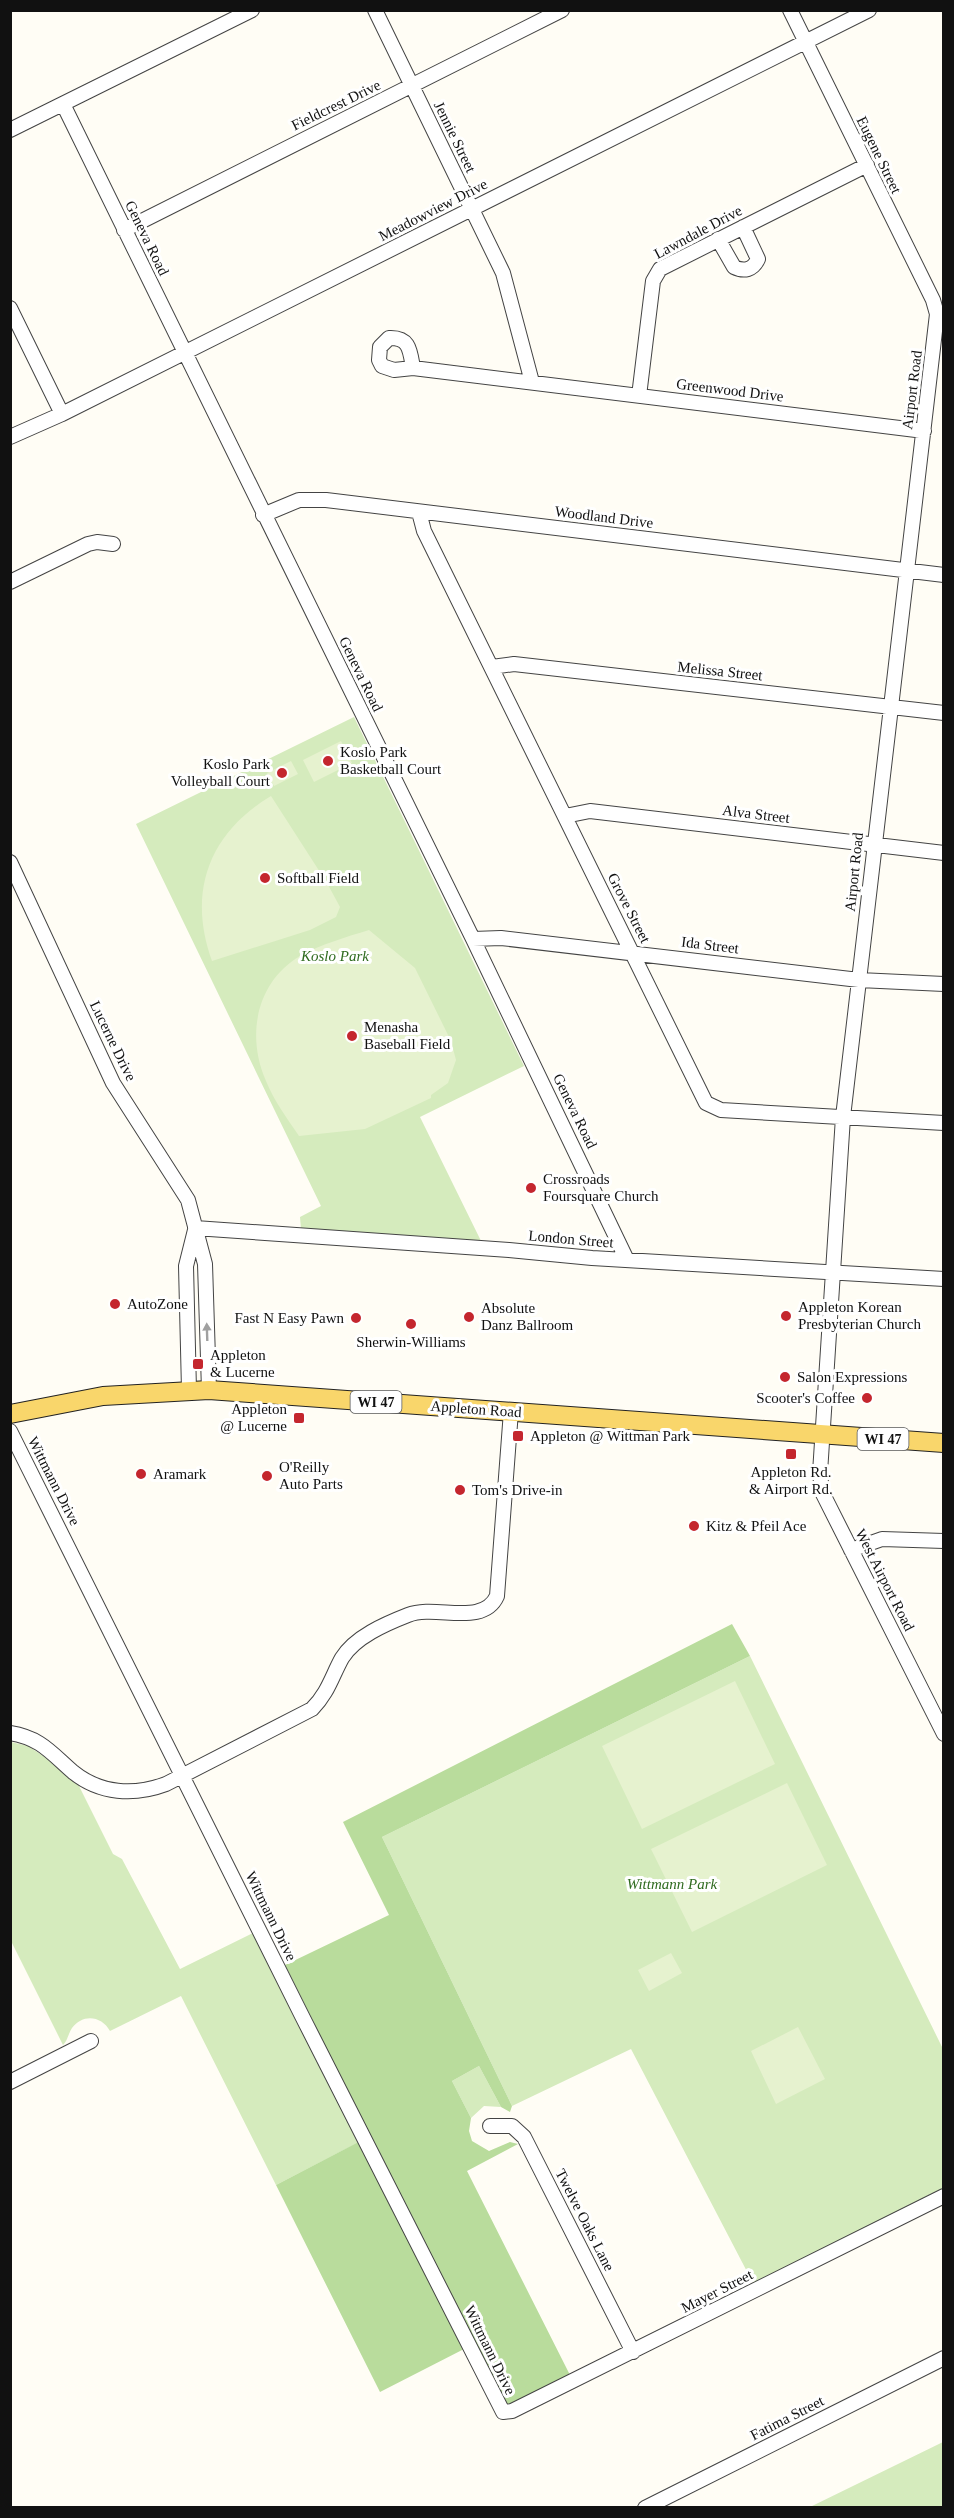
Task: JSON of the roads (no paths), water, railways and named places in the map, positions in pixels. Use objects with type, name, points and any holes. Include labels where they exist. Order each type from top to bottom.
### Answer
[{"type":"main road","name":"Appleton Road","points":[[10,1414],[103,1396],[209,1390],[944,1443]]},
{"type":"street","points":[[10,130],[252,10]]},
{"type":"street","name":"Jennie Street","points":[[375,10],[503,273],[532,382]]},
{"type":"street","name":"Fieldcrest Drive","points":[[124,230],[562,10]]},
{"type":"street","name":"Eugene Street","points":[[790,10],[940,313]]},
{"type":"street","name":"Meadowview Drive","points":[[10,438],[869,10]]},
{"type":"street","name":"Geneva Road","points":[[63,104],[473,939],[627,1260]]},
{"type":"street","name":"Lawndale Drive","points":[[639,396],[655,276],[660,269],[867,165]]},
{"type":"street","points":[[718,239],[734,267],[740,270],[752,268],[758,259],[743,226]]},
{"type":"street","points":[[10,308],[62,414]]},
{"type":"street","name":"Airport Road","points":[[822,1436],[843,1117],[874,844],[940,313]]},
{"type":"street","name":"Greenwood Drive","points":[[413,368],[924,431]]},
{"type":"street","name":"Woodland Drive","points":[[263,515],[290,503],[317,499],[944,574]]},
{"type":"street","name":"Grove Street","points":[[419,512],[424,531],[633,952],[702,1098],[710,1107],[721,1110],[944,1123]]},
{"type":"street","points":[[10,582],[88,544],[104,542],[114,544]]},
{"type":"street","name":"Melissa Street","points":[[492,667],[514,664],[944,713]]},
{"type":"street","name":"Alva Street","points":[[565,816],[590,811],[944,853]]},
{"type":"street","name":"Lucerne Drive","points":[[10,862],[113,1083],[188,1200],[205,1264],[209,1390]]},
{"type":"street","name":"Ida Street","points":[[473,939],[501,938],[633,952],[859,980],[944,984]]},
{"type":"street","name":"Lucerne Drive","points":[[189,1390],[186,1266],[195,1228]]},
{"type":"street","name":"London Street","points":[[195,1228],[627,1260],[944,1279]]},
{"type":"street","points":[[10,1733],[26,1737],[47,1748],[80,1777],[99,1787],[129,1792],[146,1791],[183,1776],[312,1709],[329,1689],[349,1648],[358,1640],[416,1612],[428,1610],[475,1613],[489,1608],[496,1596],[511,1412]]},
{"type":"street","name":"Wittmann Drive","points":[[10,1431],[302,2016],[505,2414]]},
{"type":"street","name":"West Airport Road","points":[[822,1436],[820,1483],[943,1733]]},
{"type":"street","points":[[851,1550],[882,1539],[944,1541]]},
{"type":"street","points":[[10,2082],[91,2041]]},
{"type":"street","name":"Twelve Oaks Lane","points":[[490,2126],[512,2126],[524,2137],[633,2352]]},
{"type":"street","name":"Mayer Street","points":[[505,2414],[944,2196]]},
{"type":"street","name":"Fatima Street","points":[[645,2508],[944,2358]]},
{"type":"place","name":"Koslo Park Basketball Court","points":[[328,761]]},
{"type":"place","name":"Koslo Park Volleyball Court","points":[[282,773]]},
{"type":"place","name":"Softball Field","points":[[265,878]]},
{"type":"place","name":"Menasha Baseball Field","points":[[352,1036]]},
{"type":"place","name":"Crossroads Foursquare Church","points":[[531,1188]]},
{"type":"place","name":"AutoZone","points":[[115,1304]]},
{"type":"place","name":"Appleton Korean Presbyterian Church","points":[[786,1316]]},
{"type":"place","name":"Absolute Danz Ballroom","points":[[469,1317]]},
{"type":"place","name":"Fast N Easy Pawn","points":[[356,1318]]},
{"type":"place","name":"Sherwin-Williams","points":[[411,1324]]},
{"type":"place","name":"Appleton & Lucerne","points":[[198,1364]]},
{"type":"place","name":"Salon Expressions","points":[[785,1377]]},
{"type":"place","name":"Scooter's Coffee","points":[[867,1398]]},
{"type":"place","name":"Appleton @ Lucerne","points":[[299,1418]]},
{"type":"place","name":"Appleton @ Wittman Park","points":[[518,1436]]},
{"type":"place","name":"Appleton Rd. & Airport Rd.","points":[[791,1454]]},
{"type":"place","name":"Aramark","points":[[141,1474]]},
{"type":"place","name":"O'Reilly Auto Parts","points":[[267,1476]]},
{"type":"place","name":"Tom's Drive-in","points":[[460,1490]]},
{"type":"place","name":"Kitz & Pfeil Ace","points":[[694,1526]]},
{"type":"park label","name":"Koslo Park","points":[[335,956]]},
{"type":"park label","name":"Wittmann Park","points":[[672,1884]]}]
